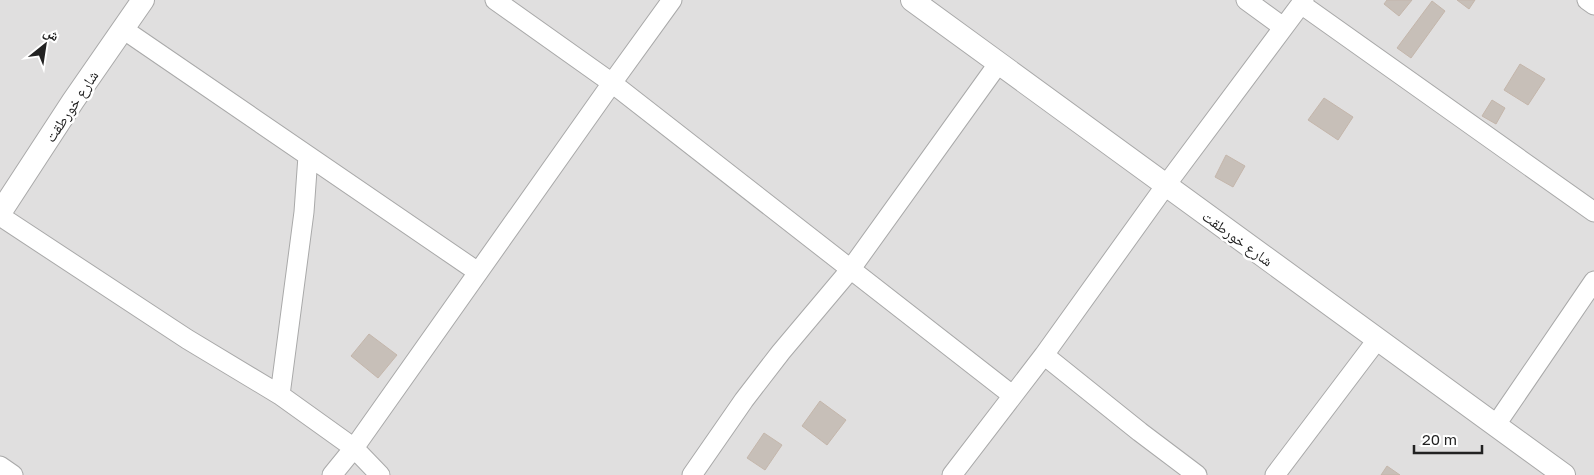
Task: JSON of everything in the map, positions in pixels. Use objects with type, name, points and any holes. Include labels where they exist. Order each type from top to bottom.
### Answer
[{"type":"street","name":"شارع خورطقت","points":[[0,215],[143,0]]},
{"type":"street","points":[[495,0],[612,83],[1012,395]]},
{"type":"street","points":[[332,475],[354,448],[672,0]]},
{"type":"street","name":"شارع خورطقت","points":[[912,0],[1564,475]]},
{"type":"street","points":[[1246,0],[1283,27]]},
{"type":"street","points":[[1587,0],[1594,5]]},
{"type":"street","points":[[952,475],[1044,355],[1166,185],[1302,2],[1594,212]]},
{"type":"street","points":[[123,29],[478,272]]},
{"type":"street","points":[[692,475],[744,400],[781,352],[850,270],[998,64]]},
{"type":"street","points":[[280,395],[304,212],[308,156]]},
{"type":"street","points":[[0,215],[187,339],[280,395],[354,448],[380,475]]},
{"type":"street","points":[[1495,426],[1594,281]]},
{"type":"street","points":[[1275,475],[1377,340]]},
{"type":"street","points":[[1044,355],[1197,475]]},
{"type":"street","points":[[0,466],[13,475]]},
{"type":"shaded area","points":[[0,0],[1594,0],[1594,475],[0,475]]},
{"type":"building","points":[[1387,0],[1412,0],[1399,16],[1384,4]]},
{"type":"building","points":[[1457,0],[1475,0],[1469,9]]},
{"type":"building","points":[[1432,1],[1445,11],[1411,58],[1397,48]]},
{"type":"building","points":[[1520,64],[1545,79],[1528,105],[1504,90]]},
{"type":"building","points":[[1324,98],[1353,117],[1338,140],[1308,120]]},
{"type":"building","points":[[1492,100],[1505,108],[1496,124],[1482,116]]},
{"type":"building","points":[[1226,155],[1245,166],[1233,187],[1215,177]]},
{"type":"building","points":[[369,334],[397,355],[378,378],[351,356]]},
{"type":"building","points":[[820,401],[846,420],[827,445],[802,426]]},
{"type":"building","points":[[764,433],[782,445],[765,470],[747,458]]},
{"type":"building","points":[[1387,466],[1400,475],[1381,475]]}]
